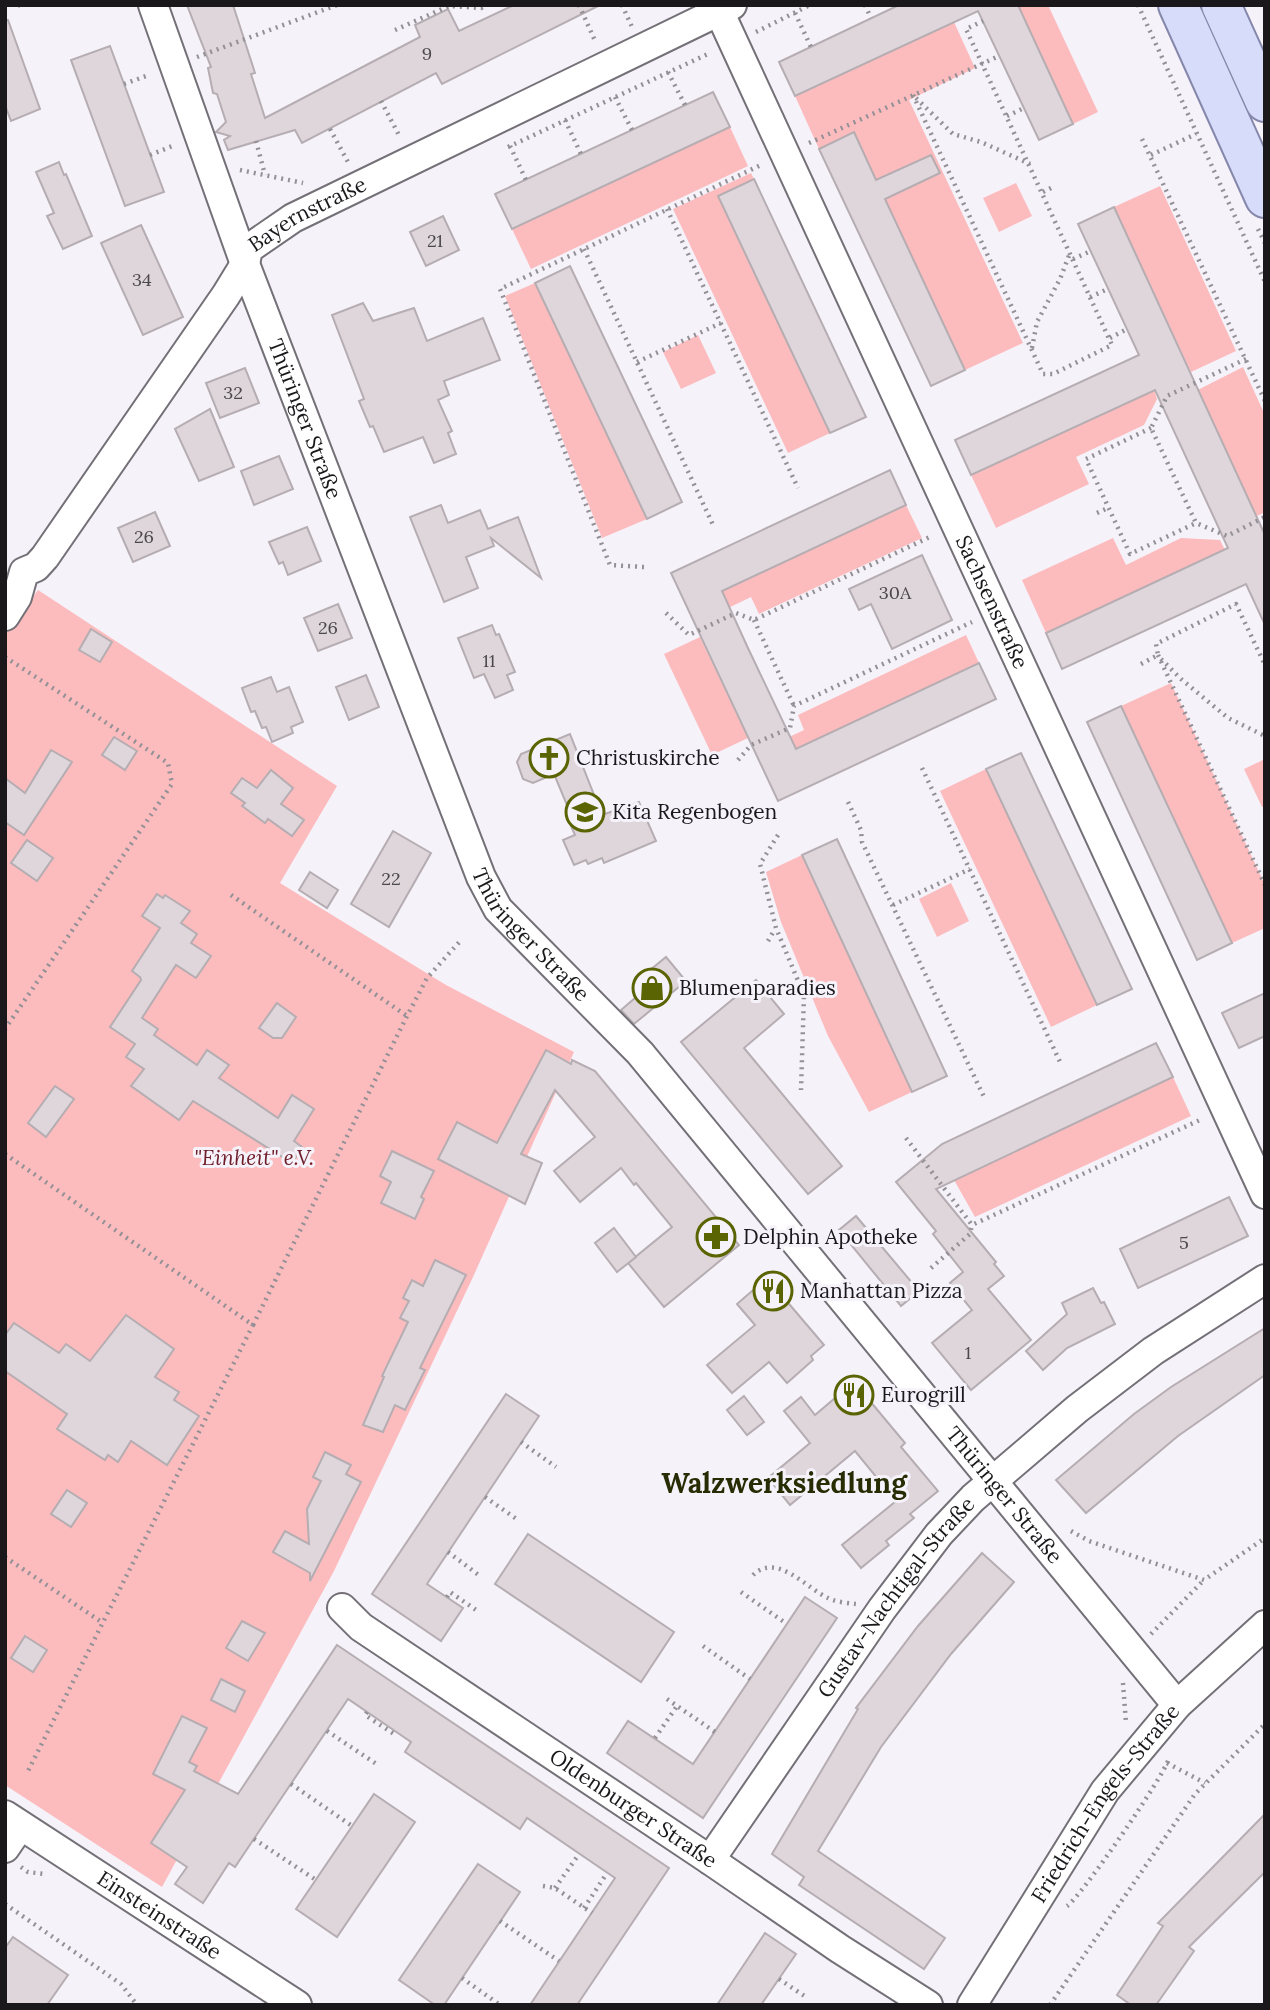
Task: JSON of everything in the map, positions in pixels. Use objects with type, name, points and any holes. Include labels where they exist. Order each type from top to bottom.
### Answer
[{"type":"main road","points":[[1178,5],[1265,198]]},
{"type":"main road","points":[[1221,5],[1265,102]]},
{"type":"street","name":"Thüringer Straße","points":[[153,5],[245,264],[481,877],[498,909],[640,1053],[1177,1705]]},
{"type":"street","name":"Sachsenstraße","points":[[725,8],[733,43],[1265,1194]]},
{"type":"street","name":"Bayernstraße","points":[[5,615],[17,597],[15,566],[36,566],[46,557],[245,264],[248,249],[293,218],[725,8]]},
{"type":"street","name":"Gustav-Nachtigal-Straße","points":[[710,1860],[882,1609],[939,1534],[973,1498],[1077,1409],[1153,1351],[1265,1279]]},
{"type":"street","name":"Oldenburger Straße","points":[[342,1608],[361,1627],[840,1949],[928,2005]]},
{"type":"street","name":"Friedrich-Engels-Straße","points":[[972,2005],[1105,1791],[1157,1749],[1177,1705],[1265,1625]]},
{"type":"street","name":"Einsteinstraße","points":[[10,1830],[297,2005]]},
{"type":"path","points":[[174,66],[337,5]]},
{"type":"path","points":[[395,30],[449,5],[481,8],[487,5]]},
{"type":"path","points":[[499,151],[810,5]]},
{"type":"path","points":[[865,5],[871,19]]},
{"type":"path","points":[[1138,5],[1265,282]]},
{"type":"path","points":[[794,13],[811,47]]},
{"type":"path","points":[[913,95],[1043,374],[1053,374],[1112,345],[966,29],[983,21]]},
{"type":"path","points":[[644,567],[610,565],[500,289],[784,154],[999,56]]},
{"type":"path","points":[[668,72],[685,105]]},
{"type":"path","points":[[913,95],[953,134],[981,142],[1030,164]]},
{"type":"path","points":[[615,97],[632,130]]},
{"type":"path","points":[[381,101],[400,137]]},
{"type":"path","points":[[1007,116],[1024,108]]},
{"type":"path","points":[[565,120],[581,154]]},
{"type":"path","points":[[330,129],[348,162]]},
{"type":"path","points":[[390,142],[412,131]]},
{"type":"path","points":[[1151,155],[1196,134]]},
{"type":"path","points":[[1143,139],[1265,401]]},
{"type":"path","points":[[256,141],[265,175]]},
{"type":"path","points":[[510,146],[526,180]]},
{"type":"path","points":[[337,167],[358,157]]},
{"type":"path","points":[[208,164],[303,183],[314,178]]},
{"type":"path","points":[[1043,192],[1053,187]]},
{"type":"path","points":[[667,209],[798,488]]},
{"type":"path","points":[[584,249],[713,527]]},
{"type":"path","points":[[1073,259],[1091,250]]},
{"type":"path","points":[[1031,350],[1037,322],[1060,279],[1070,252]]},
{"type":"path","points":[[1090,297],[1108,289]]},
{"type":"path","points":[[637,362],[721,323]]},
{"type":"path","points":[[1110,338],[1127,329]]},
{"type":"path","points":[[1196,523],[1130,554],[1086,459],[1151,428],[1167,396],[1246,359]]},
{"type":"path","points":[[1151,428],[1196,523],[1227,536],[1265,517]]},
{"type":"path","points":[[1097,513],[1108,508]]},
{"type":"path","points":[[754,620],[956,525]]},
{"type":"path","points":[[1265,665],[1236,604],[1156,644],[1158,655],[1265,885]]},
{"type":"path","points":[[794,706],[995,612]]},
{"type":"path","points":[[666,613],[689,635],[736,613],[754,620],[794,706],[790,728],[751,745],[738,760]]},
{"type":"path","points":[[1141,664],[1158,655]]},
{"type":"path","points":[[1158,655],[1181,679],[1228,718],[1265,736]]},
{"type":"path","points":[[5,657],[168,763],[172,784],[5,1029]]},
{"type":"path","points":[[922,768],[1061,1064]]},
{"type":"path","points":[[848,802],[862,830],[862,842],[985,1099]]},
{"type":"path","points":[[778,835],[761,864],[776,928],[804,995],[801,1090]]},
{"type":"path","points":[[893,905],[970,869]]},
{"type":"path","points":[[231,895],[407,1016]]},
{"type":"path","points":[[768,941],[776,928]]},
{"type":"path","points":[[27,1773],[407,1016],[427,978],[462,939]]},
{"type":"path","points":[[972,1225],[1224,1109]]},
{"type":"path","points":[[906,1138],[972,1225],[970,1234],[931,1268]]},
{"type":"path","points":[[5,1154],[253,1325]]},
{"type":"path","points":[[521,1442],[556,1467]]},
{"type":"path","points":[[485,1497],[518,1520]]},
{"type":"path","points":[[1069,1530],[1089,1541],[1205,1580]]},
{"type":"path","points":[[1205,1783],[1168,1764],[1157,1749],[1126,1726],[1125,1686],[1115,1667],[1205,1580],[1265,1538]]},
{"type":"path","points":[[447,1552],[480,1576]]},
{"type":"path","points":[[5,1557],[103,1623]]},
{"type":"path","points":[[753,1575],[759,1569],[769,1567],[799,1578],[830,1599],[874,1605],[882,1609]]},
{"type":"path","points":[[447,1597],[450,1592],[479,1612]]},
{"type":"path","points":[[741,1592],[788,1624]]},
{"type":"path","points":[[703,1646],[750,1679]]},
{"type":"path","points":[[667,1699],[715,1732]]},
{"type":"path","points":[[655,1738],[677,1706]]},
{"type":"path","points":[[367,1712],[365,1715],[397,1736]]},
{"type":"path","points":[[1050,2005],[1195,1794],[1265,1724]]},
{"type":"path","points":[[327,1731],[378,1765]]},
{"type":"path","points":[[1157,1749],[1168,1764]]},
{"type":"path","points":[[1063,1908],[1074,1902],[1168,1764]]},
{"type":"path","points":[[291,1784],[352,1826]]},
{"type":"path","points":[[254,1839],[316,1880]]},
{"type":"path","points":[[555,1888],[579,1854]]},
{"type":"path","points":[[584,1908],[607,1873]]},
{"type":"path","points":[[543,1886],[555,1888],[592,1913]]},
{"type":"path","points":[[5,1904],[121,1984],[137,2005]]},
{"type":"path","points":[[500,1921],[559,1961]]},
{"type":"path","points":[[462,1978],[500,2005]]},
{"type":"path","points":[[779,1979],[806,1997]]},
{"type":"green space","points":[[1018,5],[1048,5],[1098,112],[1073,124]]},
{"type":"green space","points":[[954,22],[975,68],[909,100],[1023,343],[965,370],[854,133],[819,149],[795,96]]},
{"type":"green space","points":[[730,127],[748,166],[531,269],[512,229]]},
{"type":"green space","points":[[751,173],[754,179],[719,196],[830,433],[788,453],[673,209]]},
{"type":"green space","points":[[1016,183],[1032,216],[999,232],[983,198]]},
{"type":"green space","points":[[1160,186],[1236,351],[1191,372],[1114,207]]},
{"type":"green space","points":[[535,283],[647,519],[602,538],[505,296]]},
{"type":"green space","points":[[698,335],[716,373],[681,389],[663,352]]},
{"type":"green space","points":[[1243,367],[1265,415],[1265,512],[1233,528],[1251,504],[1204,402],[1170,404]]},
{"type":"green space","points":[[1154,390],[1157,399],[1144,425],[1076,457],[1089,484],[996,528],[971,475]]},
{"type":"green space","points":[[906,505],[922,538],[759,614],[751,597],[695,624],[687,608]]},
{"type":"green space","points":[[1113,538],[1126,565],[1181,538],[1220,540],[1225,550],[1046,633],[1022,580]]},
{"type":"green space","name":"\"Einheit\" e.V.","points":[[38,590],[337,786],[280,883],[446,985],[574,1052],[473,1277],[334,1571],[162,1887],[5,1785],[5,632]]},
{"type":"green space","points":[[966,635],[979,663],[761,766],[755,753],[804,730],[798,715]]},
{"type":"green space","points":[[700,637],[748,738],[712,755],[664,654]]},
{"type":"green space","points":[[1171,683],[1265,885],[1265,928],[1232,943],[1121,706]]},
{"type":"green space","points":[[1265,759],[1265,806],[1262,807],[1244,769]]},
{"type":"green space","points":[[986,769],[1097,1005],[1051,1027],[940,791]]},
{"type":"green space","points":[[802,855],[912,1092],[869,1112],[828,1036],[781,922],[766,872]]},
{"type":"green space","points":[[951,883],[969,921],[937,937],[919,899]]},
{"type":"green space","points":[[1173,1077],[1191,1116],[975,1217],[954,1180]]},
{"type":"building","points":[[187,5],[233,5],[255,73],[251,74],[265,118],[420,37],[415,25],[448,9],[459,31],[514,5],[600,5],[442,84],[436,73],[302,143],[295,130],[228,150],[224,140],[230,136],[216,132],[226,122],[217,94],[213,93],[208,68],[211,67]]},
{"type":"building","points":[[899,5],[1018,5],[1073,124],[1039,140],[978,11],[795,96],[779,62]]},
{"type":"building","points":[[5,20],[8,20],[40,109],[11,121],[5,105]]},
{"type":"building","points":[[110,46],[164,192],[125,206],[71,60]]},
{"type":"building","points":[[713,92],[730,127],[512,229],[495,194]]},
{"type":"building","points":[[854,132],[876,180],[931,155],[940,173],[885,199],[965,370],[931,386],[819,149]]},
{"type":"building","points":[[59,162],[92,236],[63,249],[47,216],[54,213],[36,172]]},
{"type":"building","points":[[754,179],[866,417],[830,433],[718,196]]},
{"type":"building","points":[[1114,207],[1265,535],[1265,625],[1246,584],[1062,669],[1046,633],[1228,548],[1155,390],[971,475],[955,440],[1139,355],[1078,224]]},
{"type":"building","points":[[443,216],[459,250],[426,266],[410,232]]},
{"type":"building","points":[[141,225],[183,317],[143,335],[101,243]]},
{"type":"building","points":[[570,266],[682,502],[647,519],[535,283]]},
{"type":"building","points":[[363,303],[373,321],[414,308],[427,341],[483,318],[500,360],[444,381],[449,395],[438,400],[452,431],[448,433],[456,454],[434,463],[423,437],[384,452],[359,401],[364,399],[332,315]]},
{"type":"building","points":[[245,368],[259,403],[220,418],[206,383]]},
{"type":"building","points":[[210,409],[234,467],[199,481],[175,429]]},
{"type":"building","points":[[279,456],[293,489],[254,505],[241,471]]},
{"type":"building","points":[[890,470],[906,505],[722,591],[747,646],[796,749],[979,663],[996,699],[778,801],[671,573]]},
{"type":"building","points":[[441,505],[448,523],[480,510],[488,529],[518,517],[541,578],[491,538],[494,546],[466,557],[478,588],[444,602],[410,517]]},
{"type":"building","points":[[155,512],[170,546],[133,562],[118,528]]},
{"type":"building","points":[[307,527],[321,561],[288,575],[283,562],[279,564],[269,542]]},
{"type":"building","points":[[922,555],[952,620],[892,649],[871,604],[859,610],[849,589]]},
{"type":"building","points":[[338,604],[352,638],[318,651],[304,618]]},
{"type":"building","points":[[492,625],[496,635],[499,634],[515,672],[507,675],[513,690],[495,698],[484,674],[474,678],[458,638]]},
{"type":"building","points":[[91,629],[112,642],[100,662],[79,650]]},
{"type":"building","points":[[366,675],[379,707],[349,720],[336,687]]},
{"type":"building","points":[[271,677],[277,692],[289,687],[303,722],[291,727],[293,733],[272,742],[255,711],[251,712],[242,688]]},
{"type":"building","points":[[1121,706],[1232,943],[1197,960],[1087,722]]},
{"type":"building","points":[[570,734],[602,815],[639,802],[656,841],[604,863],[602,858],[588,864],[586,860],[574,865],[563,840],[575,835],[571,826],[575,824],[554,774],[533,783],[523,779],[517,762],[521,754]]},
{"type":"building","points":[[114,737],[137,751],[125,770],[102,755]]},
{"type":"building","points":[[51,750],[72,762],[24,835],[5,822],[5,778],[25,793]]},
{"type":"building","points":[[1021,753],[1132,989],[1097,1005],[986,769]]},
{"type":"building","points":[[271,770],[293,788],[281,804],[304,820],[292,836],[268,819],[265,823],[242,806],[245,803],[231,793],[242,778],[257,788]]},
{"type":"building","points":[[393,831],[431,853],[389,927],[351,904]]},
{"type":"building","points":[[837,839],[947,1076],[912,1092],[802,855]]},
{"type":"building","points":[[27,840],[53,858],[37,881],[11,863]]},
{"type":"building","points":[[310,872],[338,890],[327,908],[299,890]]},
{"type":"building","points":[[157,894],[163,898],[165,895],[190,911],[181,923],[197,934],[191,943],[211,956],[196,978],[176,965],[142,1018],[158,1029],[154,1035],[197,1065],[207,1050],[229,1065],[219,1078],[278,1118],[292,1095],[314,1109],[294,1141],[302,1147],[292,1163],[193,1101],[179,1120],[131,1086],[144,1069],[126,1057],[135,1044],[110,1027],[141,980],[132,971],[160,928],[142,916]]},
{"type":"building","points":[[666,957],[686,981],[634,1024],[621,1010],[650,985],[643,976]]},
{"type":"building","points":[[756,980],[784,1014],[744,1048],[842,1166],[808,1194],[681,1042]]},
{"type":"building","points":[[1265,993],[1265,1036],[1239,1048],[1222,1013]]},
{"type":"building","points":[[277,1003],[296,1017],[282,1038],[273,1038],[259,1028]]},
{"type":"building","points":[[1156,1043],[1173,1077],[936,1189],[996,1262],[994,1264],[1004,1276],[988,1289],[1031,1340],[971,1390],[932,1343],[972,1310],[950,1283],[963,1272],[933,1234],[936,1231],[896,1182],[942,1144]]},
{"type":"building","points":[[546,1050],[571,1064],[572,1060],[595,1071],[739,1245],[664,1307],[628,1263],[672,1227],[621,1168],[580,1202],[554,1171],[595,1137],[555,1090],[521,1154],[542,1163],[525,1204],[438,1159],[457,1122],[497,1143]]},
{"type":"building","points":[[55,1086],[74,1099],[46,1137],[28,1123]]},
{"type":"building","points":[[392,1151],[434,1171],[421,1197],[424,1199],[415,1219],[381,1203],[391,1182],[380,1176]]},
{"type":"building","points":[[1229,1197],[1248,1236],[1138,1288],[1120,1249]]},
{"type":"building","points":[[856,1216],[919,1291],[901,1306],[839,1230]]},
{"type":"building","points":[[614,1228],[636,1257],[617,1272],[595,1243]]},
{"type":"building","points":[[435,1260],[466,1275],[420,1368],[425,1370],[405,1410],[395,1405],[383,1432],[363,1425],[384,1377],[382,1376],[408,1322],[400,1318],[409,1301],[403,1298],[412,1280],[423,1286]]},
{"type":"building","points":[[767,1278],[824,1345],[811,1356],[813,1360],[787,1383],[769,1362],[732,1393],[707,1365],[755,1325],[737,1304]]},
{"type":"building","points":[[1093,1288],[1115,1324],[1067,1348],[1043,1370],[1026,1351],[1067,1314],[1062,1303]]},
{"type":"building","points":[[126,1315],[174,1349],[155,1377],[179,1392],[174,1400],[199,1416],[167,1465],[131,1441],[118,1462],[108,1455],[105,1460],[57,1429],[67,1414],[5,1371],[5,1335],[14,1323],[59,1353],[66,1344],[90,1361]]},
{"type":"building","points":[[1265,1328],[1265,1375],[1178,1436],[1086,1513],[1056,1480],[1134,1414],[1171,1387]]},
{"type":"building","points":[[854,1382],[905,1443],[901,1447],[938,1491],[910,1514],[914,1518],[886,1541],[889,1545],[861,1568],[842,1545],[896,1501],[855,1451],[790,1505],[768,1478],[810,1443],[784,1411],[801,1397],[815,1415]]},
{"type":"building","points":[[506,1394],[539,1416],[427,1584],[463,1608],[441,1641],[372,1594]]},
{"type":"building","points":[[744,1396],[764,1422],[747,1435],[727,1410]]},
{"type":"building","points":[[325,1452],[351,1465],[346,1474],[361,1482],[310,1581],[310,1573],[273,1552],[285,1531],[309,1544],[307,1509],[321,1481],[313,1477]]},
{"type":"building","points":[[67,1490],[87,1503],[71,1527],[51,1514]]},
{"type":"building","points":[[528,1534],[674,1632],[641,1682],[495,1584]]},
{"type":"building","points":[[982,1553],[1014,1582],[951,1654],[881,1747],[818,1851],[945,1938],[924,1969],[799,1885],[804,1877],[772,1854],[858,1709],[856,1708],[918,1626]]},
{"type":"building","points":[[805,1597],[837,1618],[703,1818],[607,1753],[628,1721],[693,1764]]},
{"type":"building","points":[[242,1621],[265,1633],[248,1661],[226,1648]]},
{"type":"building","points":[[25,1636],[47,1650],[33,1672],[11,1658]]},
{"type":"building","points":[[337,1645],[669,1868],[577,2005],[530,2005],[615,1878],[527,1818],[520,1829],[405,1752],[411,1742],[348,1699],[235,1867],[229,1863],[203,1903],[175,1884],[187,1867],[151,1843],[185,1790],[153,1774],[182,1716],[207,1728],[189,1762],[197,1766],[194,1771],[238,1794]]},
{"type":"building","points":[[221,1679],[245,1691],[235,1712],[211,1700]]},
{"type":"building","points":[[374,1794],[415,1822],[337,1937],[296,1909]]},
{"type":"building","points":[[1265,1814],[1265,1872],[1189,1947],[1194,1951],[1156,2005],[1131,2005],[1117,1995],[1163,1926],[1158,1923]]},
{"type":"building","points":[[478,1864],[520,1892],[444,2005],[435,2005],[399,1980]]},
{"type":"building","points":[[765,1933],[796,1954],[761,2005],[717,2005]]},
{"type":"building","points":[[13,1937],[68,1975],[47,2005],[5,2005],[5,1948]]},
{"type":"place","name":"Christuskirche","points":[[549,758]]},
{"type":"place","name":"Kita Regenbogen","points":[[585,812]]},
{"type":"place","name":"Blumenparadies","points":[[652,988]]},
{"type":"place","name":"Delphin Apotheke","points":[[716,1237]]},
{"type":"place","name":"Manhattan Pizza","points":[[773,1291]]},
{"type":"place","name":"Eurogrill","points":[[854,1395]]},
{"type":"district","name":"Walzwerksiedlung","points":[[784,1483]]}]
